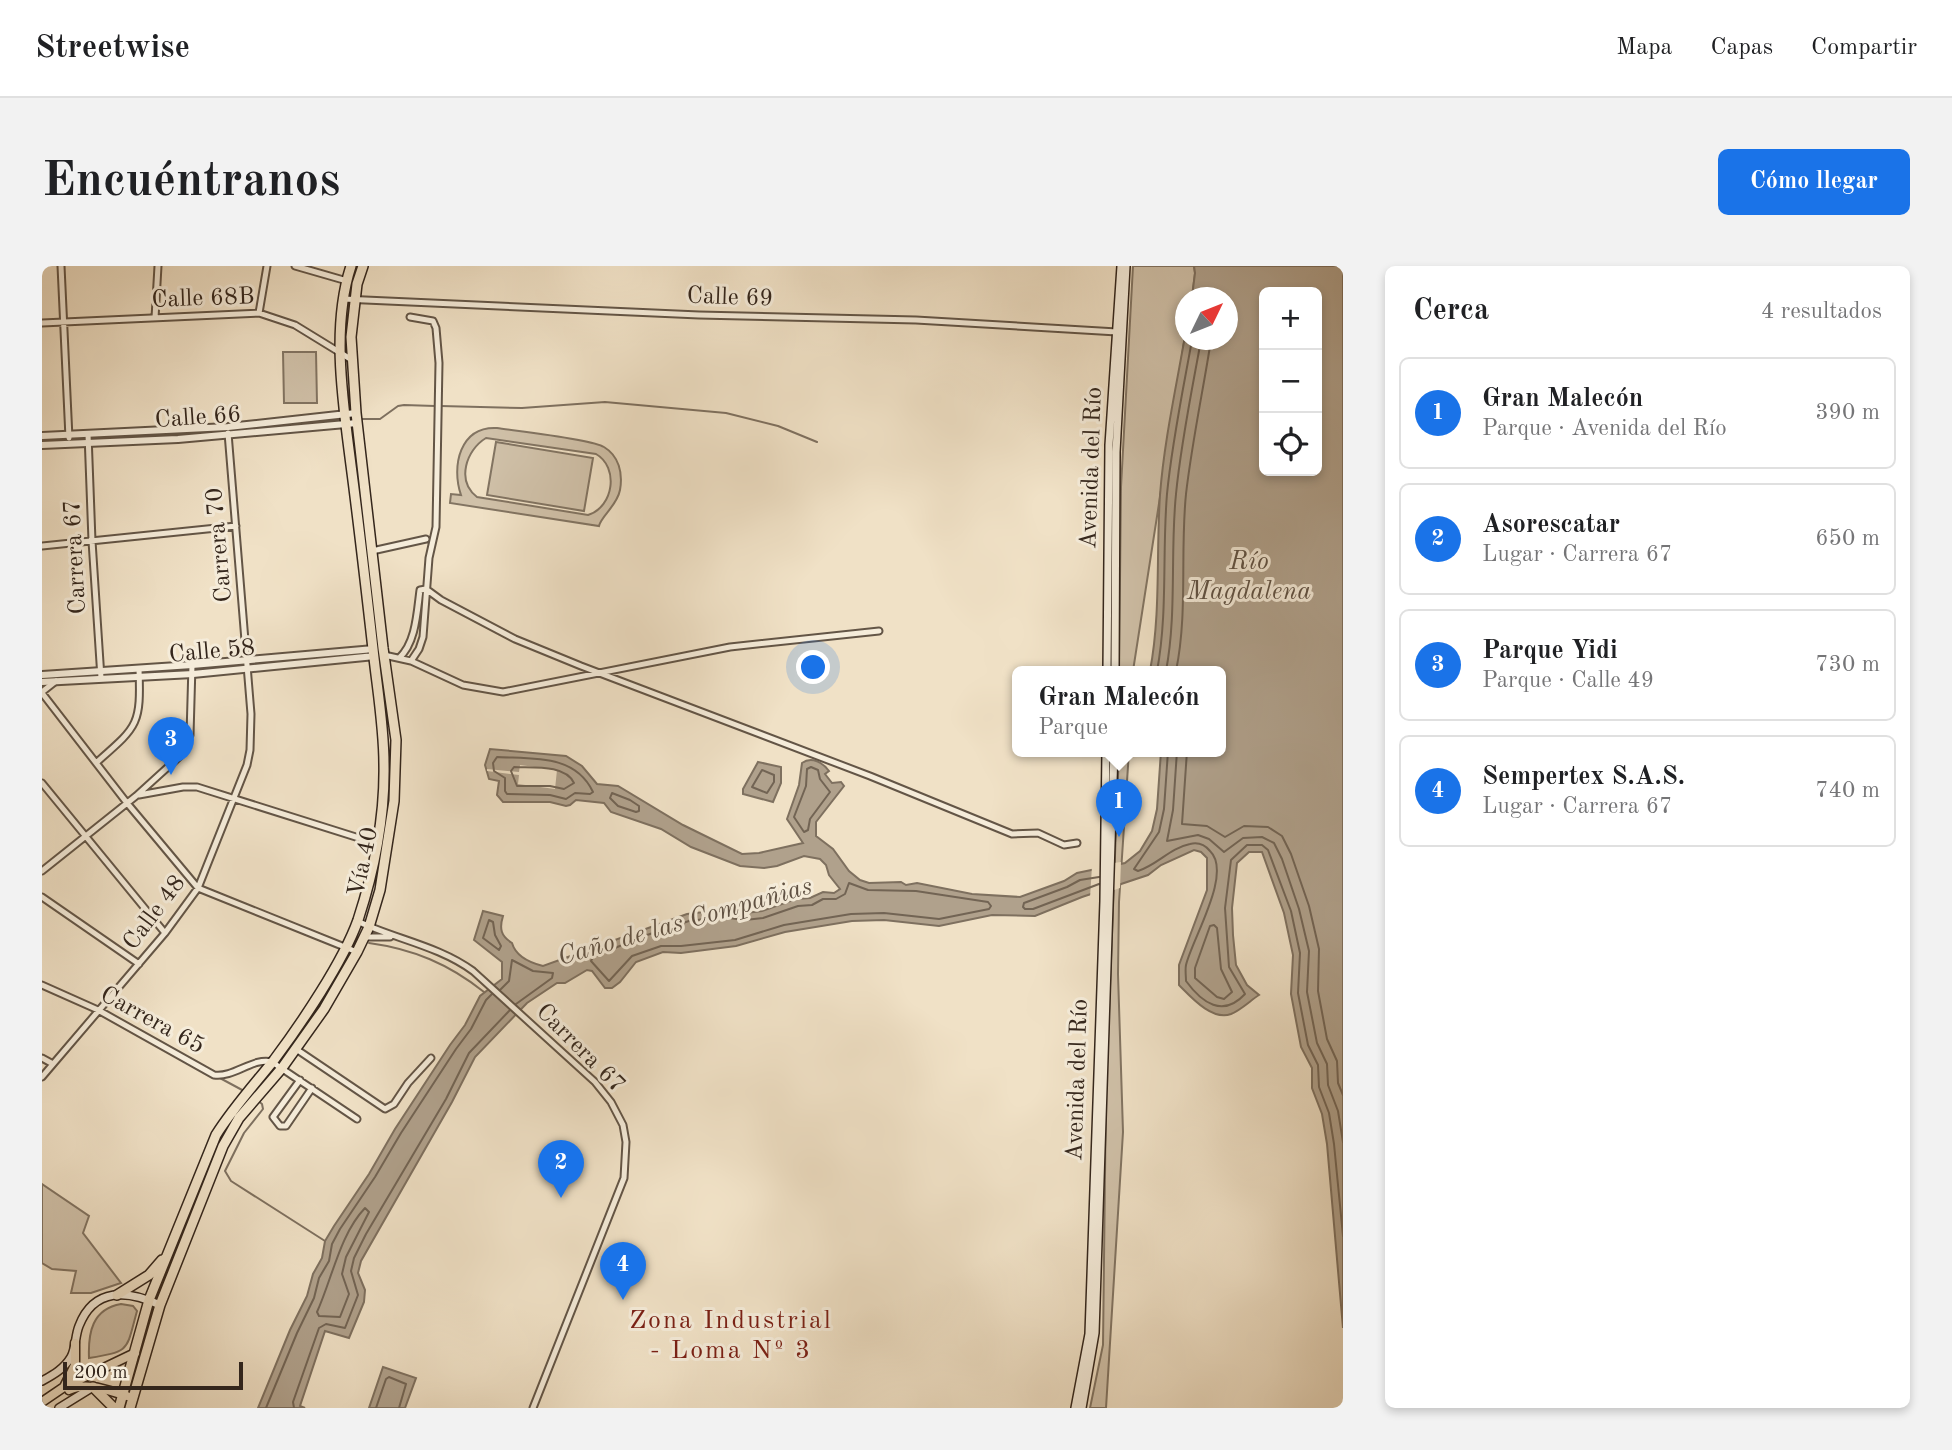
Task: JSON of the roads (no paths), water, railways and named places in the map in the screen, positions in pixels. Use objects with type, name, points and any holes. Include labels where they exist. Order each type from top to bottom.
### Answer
[{"type":"highway","name":"Vía 40","points":[[259,1082],[282,1068],[324,1009],[357,953],[369,927],[380,890],[395,790],[396,740],[378,652],[345,414],[340,330],[346,281],[351,266]]},
{"type":"highway","name":"Vía 40","points":[[130,1408],[128,1397],[135,1353],[149,1300],[199,1171],[216,1135],[259,1082],[314,1001],[345,947],[357,921],[376,844],[383,800],[384,762],[372,551],[357,424],[351,337],[357,284],[363,266]]},
{"type":"highway","name":"Vía 40","points":[[120,1408],[128,1397],[209,1177],[243,1104]]},
{"type":"highway","points":[[199,1171],[209,1177]]},
{"type":"highway","points":[[117,1295],[149,1275],[170,1247]]},
{"type":"highway","points":[[93,1387],[114,1408]]},
{"type":"main road","name":"Avenida del Río","points":[[1107,666],[1109,445],[1121,266]]},
{"type":"main road","name":"Avenida del Río","points":[[1115,666],[1116,452],[1126,266]]},
{"type":"main road","name":"Avenida del Río","points":[[1106,757],[1108,861]]},
{"type":"main road","name":"Avenida del Río","points":[[1082,1408],[1096,1333],[1108,861],[1114,757]]},
{"type":"main road","name":"Avenida del Río","points":[[1075,1408],[1089,1334],[1107,901]]},
{"type":"main road","points":[[42,1381],[65,1366],[73,1353],[80,1322],[92,1304],[104,1297],[132,1295],[160,1305]]},
{"type":"main road","points":[[66,1389],[75,1365],[75,1343]]},
{"type":"main road","points":[[42,1402],[135,1353]]},
{"type":"main road","points":[[43,1408],[66,1389],[79,1386],[128,1397]]},
{"type":"main road","points":[[59,1408],[93,1387]]},
{"type":"street","points":[[61,266],[69,444]]},
{"type":"street","points":[[155,318],[158,266]]},
{"type":"street","points":[[259,313],[267,266]]},
{"type":"street","points":[[296,266],[357,284]]},
{"type":"street","name":"Calle 69","points":[[343,299],[713,315],[916,320],[1116,332]]},
{"type":"street","name":"Calle 68B","points":[[42,323],[259,313],[295,325],[353,360]]},
{"type":"street","points":[[410,317],[433,321],[439,363],[436,527],[429,558],[423,637],[411,661]]},
{"type":"street","name":"Calle 66","points":[[42,436],[228,427],[356,413]]},
{"type":"street","name":"Calle 66","points":[[42,444],[178,439],[357,424]]},
{"type":"street","name":"Carrera 70","points":[[228,427],[248,665]]},
{"type":"street","points":[[178,430],[178,439]]},
{"type":"street","points":[[127,433],[127,442]]},
{"type":"street","name":"Carrera 67","points":[[88,434],[101,675]]},
{"type":"street","points":[[42,546],[236,526]]},
{"type":"street","points":[[372,551],[426,539]]},
{"type":"street","points":[[399,658],[407,650],[413,633],[420,590],[426,589],[441,600],[515,639],[870,776],[1012,834],[1038,832],[1064,845],[1077,843]]},
{"type":"street","points":[[378,652],[411,661],[463,685],[503,692],[730,647],[879,631]]},
{"type":"street","name":"Calle 58","points":[[42,675],[192,674],[248,665],[378,652]]},
{"type":"street","points":[[43,868],[136,796],[179,757],[190,735],[192,665]]},
{"type":"street","name":"Calle 58","points":[[139,673],[192,665],[248,665]]},
{"type":"street","name":"Calle 48","points":[[42,1077],[165,933],[198,888],[234,800],[250,750],[252,732],[248,665]]},
{"type":"street","points":[[97,762],[127,736],[135,724],[139,709],[139,673]]},
{"type":"street","name":"Calle 58","points":[[42,682],[101,675]]},
{"type":"street","points":[[57,681],[42,693],[127,803],[198,888],[357,953]]},
{"type":"street","points":[[42,783],[165,933]]},
{"type":"street","points":[[136,796],[192,786],[388,847]]},
{"type":"street","points":[[42,897],[139,964]]},
{"type":"street","name":"Carrera 67","points":[[357,921],[450,957],[486,981],[595,1082],[611,1102],[622,1125],[627,1160],[624,1178],[533,1408]]},
{"type":"street","name":"Carrera 67","points":[[364,937],[393,937]]},
{"type":"street","name":"Carrera 65","points":[[42,985],[98,1010],[214,1075],[227,1075],[263,1060],[272,1062]]},
{"type":"street","points":[[296,1049],[384,1109],[394,1104],[408,1083],[432,1058]]},
{"type":"street","points":[[42,1058],[53,1064]]},
{"type":"street","points":[[272,1062],[357,1119]]},
{"type":"street","points":[[245,1068],[259,1082]]},
{"type":"street","points":[[300,1080],[274,1117],[280,1126],[286,1126],[312,1088]]},
{"type":"water","name":"Río Magdalena","points":[[1194,266],[1343,266],[1343,1328],[1327,1144],[1322,1114],[1312,1088],[1312,1068],[1301,1047],[1291,994],[1293,955],[1284,913],[1262,852],[1249,852],[1237,863],[1232,908],[1233,935],[1236,965],[1247,985],[1259,995],[1231,1014],[1217,1014],[1202,1007],[1179,985],[1179,965],[1207,890],[1207,858],[1194,850],[1161,865],[1148,875],[1035,916],[992,915],[939,926],[884,920],[852,921],[785,932],[736,946],[681,953],[663,952],[636,962],[612,988],[605,988],[592,971],[587,970],[565,983],[557,983],[527,1003],[475,1057],[361,1261],[358,1273],[365,1290],[364,1302],[349,1338],[325,1331],[300,1406],[305,1408],[258,1408],[307,1296],[313,1274],[322,1258],[325,1241],[395,1129],[465,1025],[480,996],[502,979],[502,962],[474,940],[483,911],[503,916],[501,925],[505,938],[512,943],[520,956],[543,966],[687,914],[721,910],[746,913],[762,911],[796,899],[810,898],[823,892],[834,893],[840,889],[820,859],[804,856],[777,866],[740,866],[691,847],[661,829],[611,812],[604,803],[576,800],[566,806],[550,802],[503,802],[497,795],[499,781],[489,779],[485,765],[490,749],[566,756],[582,766],[597,784],[618,786],[683,825],[742,854],[803,843],[787,819],[799,785],[802,763],[817,761],[829,771],[825,774],[832,783],[841,782],[844,786],[816,822],[816,836],[833,849],[849,871],[869,883],[917,883],[972,894],[1020,897],[1064,881],[1077,873],[1125,863],[1140,851],[1152,831],[1157,809],[1161,757],[1226,757],[1226,666],[1151,666],[1156,627],[1159,517],[1167,435],[1182,350],[1238,350],[1238,287],[1193,287]]},
{"type":"water","points":[[758,762],[781,767],[781,783],[773,802],[743,794],[743,789]]},
{"type":"water","points":[[383,1367],[416,1378],[405,1408],[369,1408]]},
{"type":"waterway","points":[[441,406],[522,408],[605,402],[726,413],[778,426],[817,442]]},
{"type":"waterway","points":[[361,419],[380,419],[398,406],[435,406]]},
{"type":"waterway","points":[[369,943],[401,949],[430,959],[457,973],[484,992]]},
{"type":"waterway","points":[[218,1077],[244,1091]]},
{"type":"waterway","points":[[257,1100],[263,1109],[244,1133],[225,1171],[231,1181],[325,1241]]},
{"type":"place","name":"Parque Yidi","points":[[171,775]]},
{"type":"place","name":"Gran Malecón","points":[[1119,837]]},
{"type":"place","name":"Asorescatar","points":[[561,1198]]},
{"type":"place","name":"Sempertex S.A.S.","points":[[623,1300]]},
{"type":"district","name":"Zona Industrial - Loma Nº 3","points":[[731,1336]]},
{"type":"water label","name":"Caño de las Compañias","points":[[685,922]]}]
